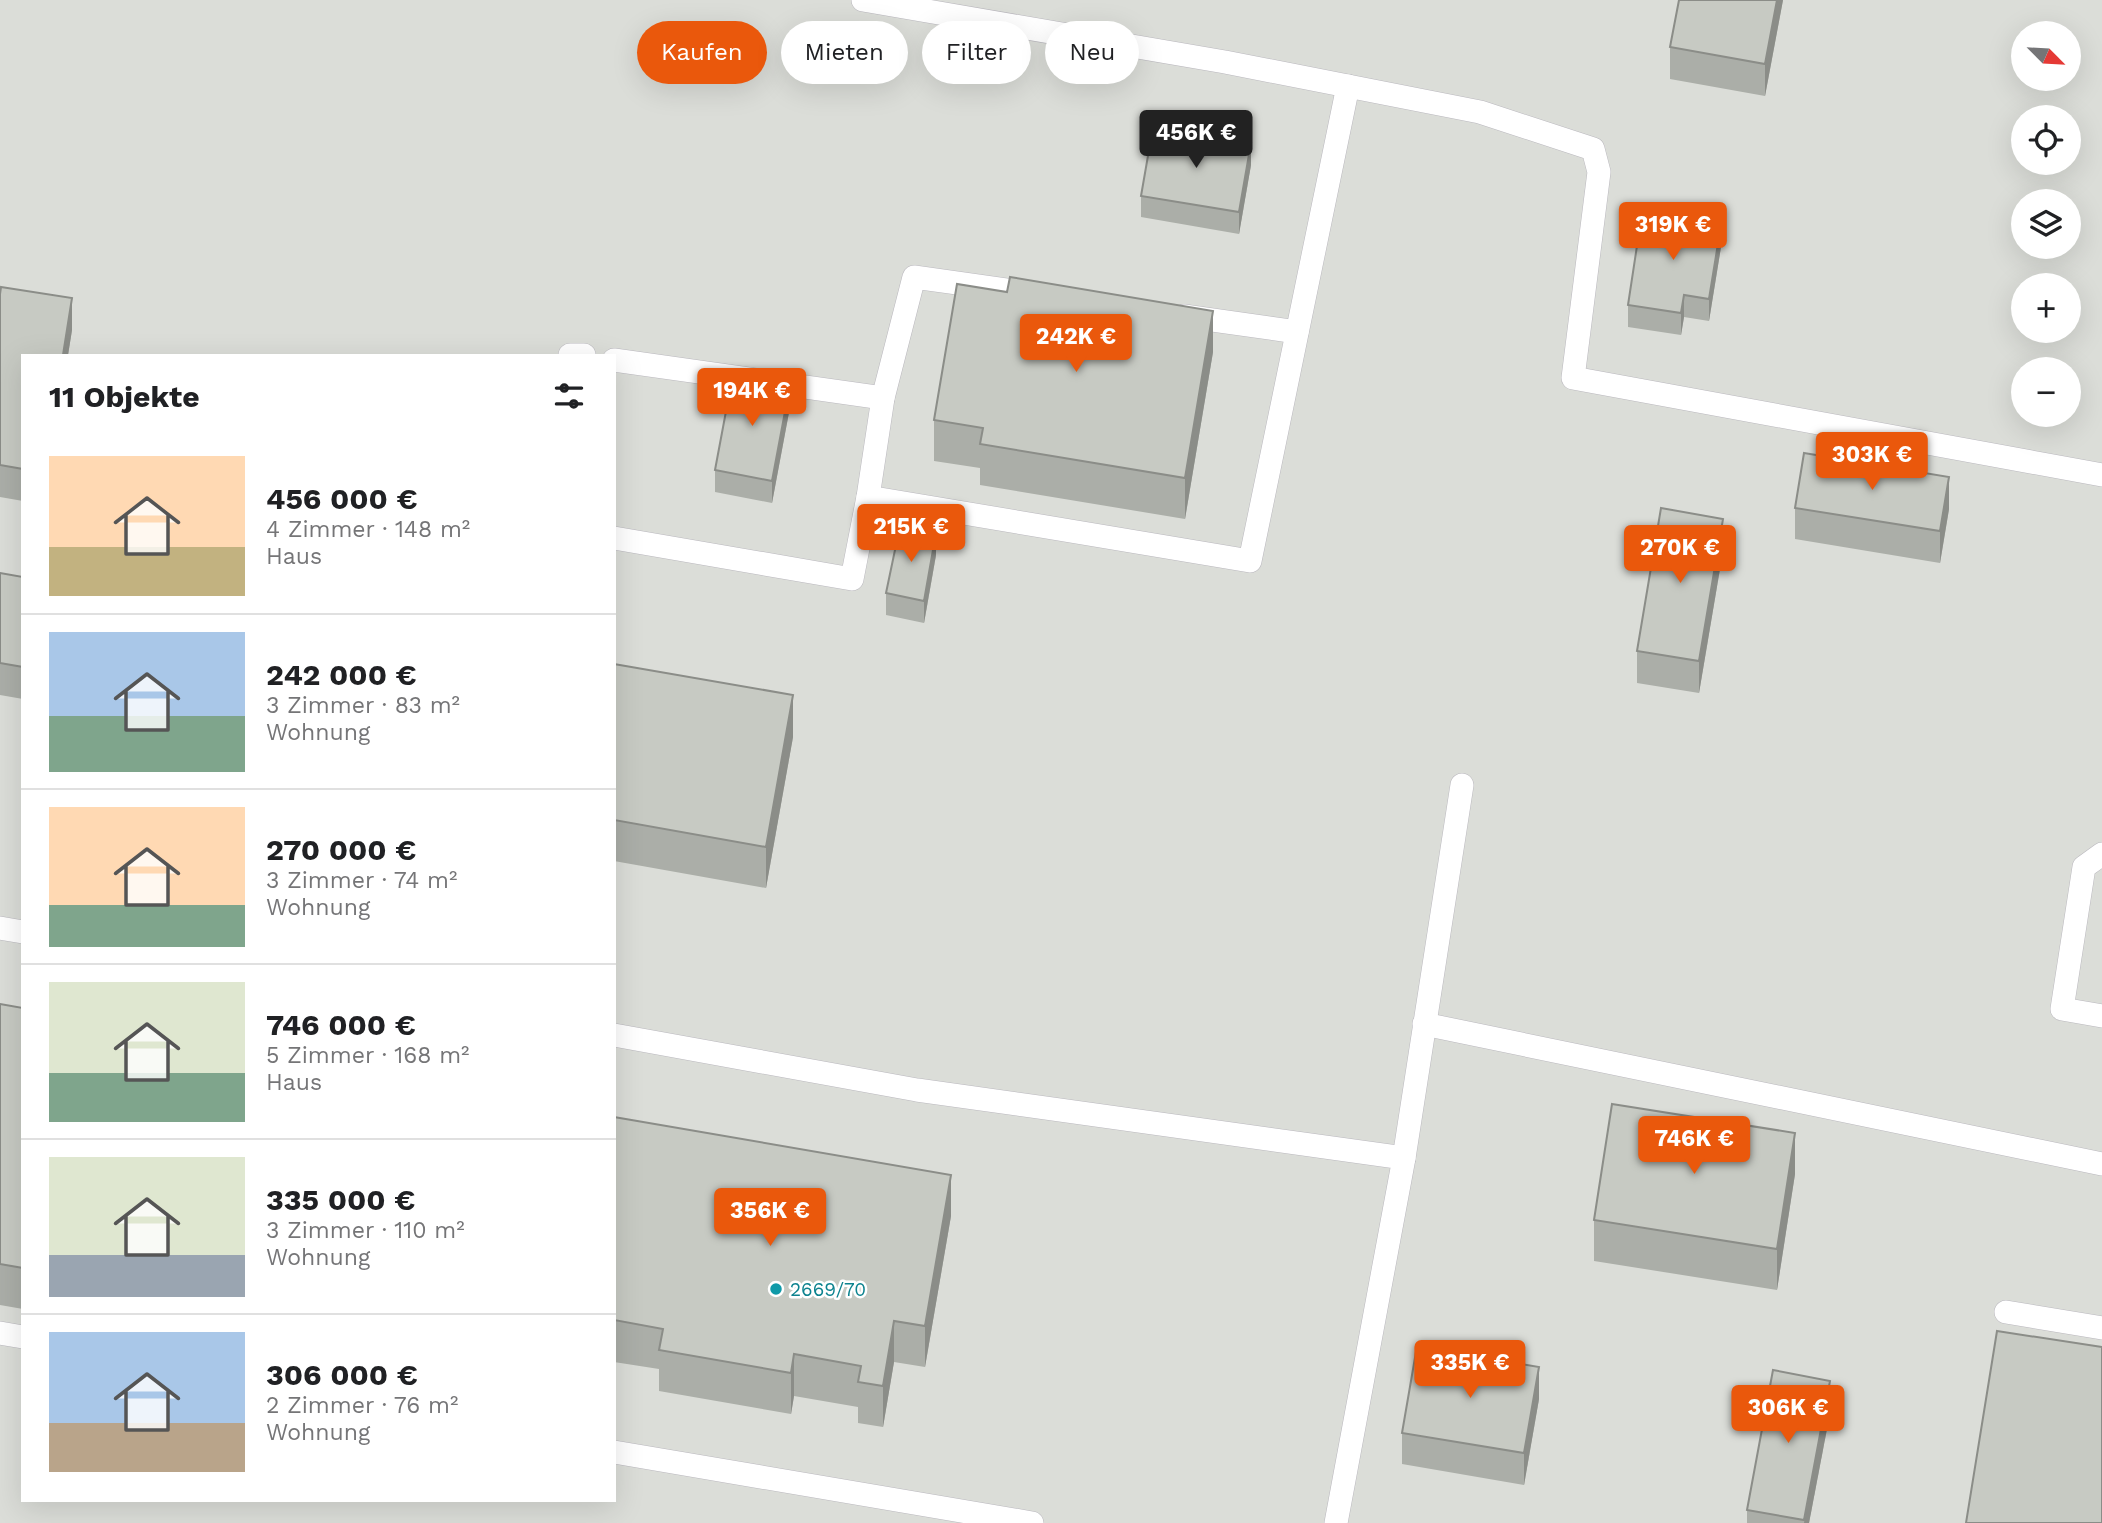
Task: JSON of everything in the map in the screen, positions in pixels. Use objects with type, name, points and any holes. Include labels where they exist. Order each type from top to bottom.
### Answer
[{"type":"lane","points":[[863,0],[1480,112],[1593,149],[1598,172],[1573,378],[2102,475]]},
{"type":"lane","points":[[868,497],[1250,561],[1348,86]]},
{"type":"lane","points":[[616,538],[852,579],[883,398],[914,277],[1064,298]]},
{"type":"lane","points":[[1160,312],[1297,332]]},
{"type":"lane","points":[[616,360],[883,398]]},
{"type":"lane","points":[[1336,1523],[1404,1158],[1462,785]]},
{"type":"lane","points":[[2102,854],[2084,867],[2062,1009],[2102,1016]]},
{"type":"lane","points":[[0,928],[21,932]]},
{"type":"lane","points":[[1424,1024],[2102,1164]]},
{"type":"lane","points":[[616,1035],[917,1090],[1404,1158]]},
{"type":"lane","points":[[2006,1312],[2102,1328]]},
{"type":"lane","points":[[0,1333],[21,1336]]},
{"type":"lane","points":[[616,1451],[1032,1523]]},
{"type":"shaded area","points":[[0,0],[2102,0],[2102,1523],[0,1523]]},
{"type":"building","points":[[1679,0],[1777,0],[1765,64],[1670,47]]},
{"type":"building","points":[[1153,127],[1251,143],[1239,212],[1141,196]]},
{"type":"building","points":[[1642,213],[1721,225],[1709,299],[1684,295],[1681,313],[1628,305]]},
{"type":"building","points":[[1010,277],[1213,311],[1185,478],[980,444],[983,428],[934,420],[957,284],[1007,292]]},
{"type":"building","points":[[1,287],[72,298],[63,354],[21,354],[21,469],[0,465]]},
{"type":"building","points":[[733,374],[790,385],[772,481],[715,470]]},
{"type":"building","points":[[1804,453],[1949,477],[1940,531],[1795,508]]},
{"type":"building","points":[[1661,508],[1723,519],[1699,661],[1637,651]]},
{"type":"building","points":[[900,526],[936,533],[924,601],[886,593]]},
{"type":"building","points":[[0,573],[21,577],[21,667],[0,663]]},
{"type":"building","points":[[616,664],[793,695],[766,847],[616,820]]},
{"type":"building","points":[[0,1004],[21,1008],[21,1268],[0,1264]]},
{"type":"building","points":[[1612,1104],[1795,1133],[1777,1249],[1594,1220]]},
{"type":"building","name":"2669/70","points":[[616,1117],[951,1175],[925,1326],[894,1321],[883,1386],[858,1382],[861,1366],[794,1354],[791,1373],[659,1350],[663,1329],[616,1320]]},
{"type":"building","points":[[1997,1331],[2102,1347],[2102,1523],[1966,1523]]},
{"type":"building","points":[[1417,1346],[1539,1367],[1524,1453],[1402,1433]]},
{"type":"building","points":[[1773,1370],[1830,1381],[1804,1520],[1747,1510]]},
{"type":"place","name":"2669/70","points":[[776,1289]]}]
